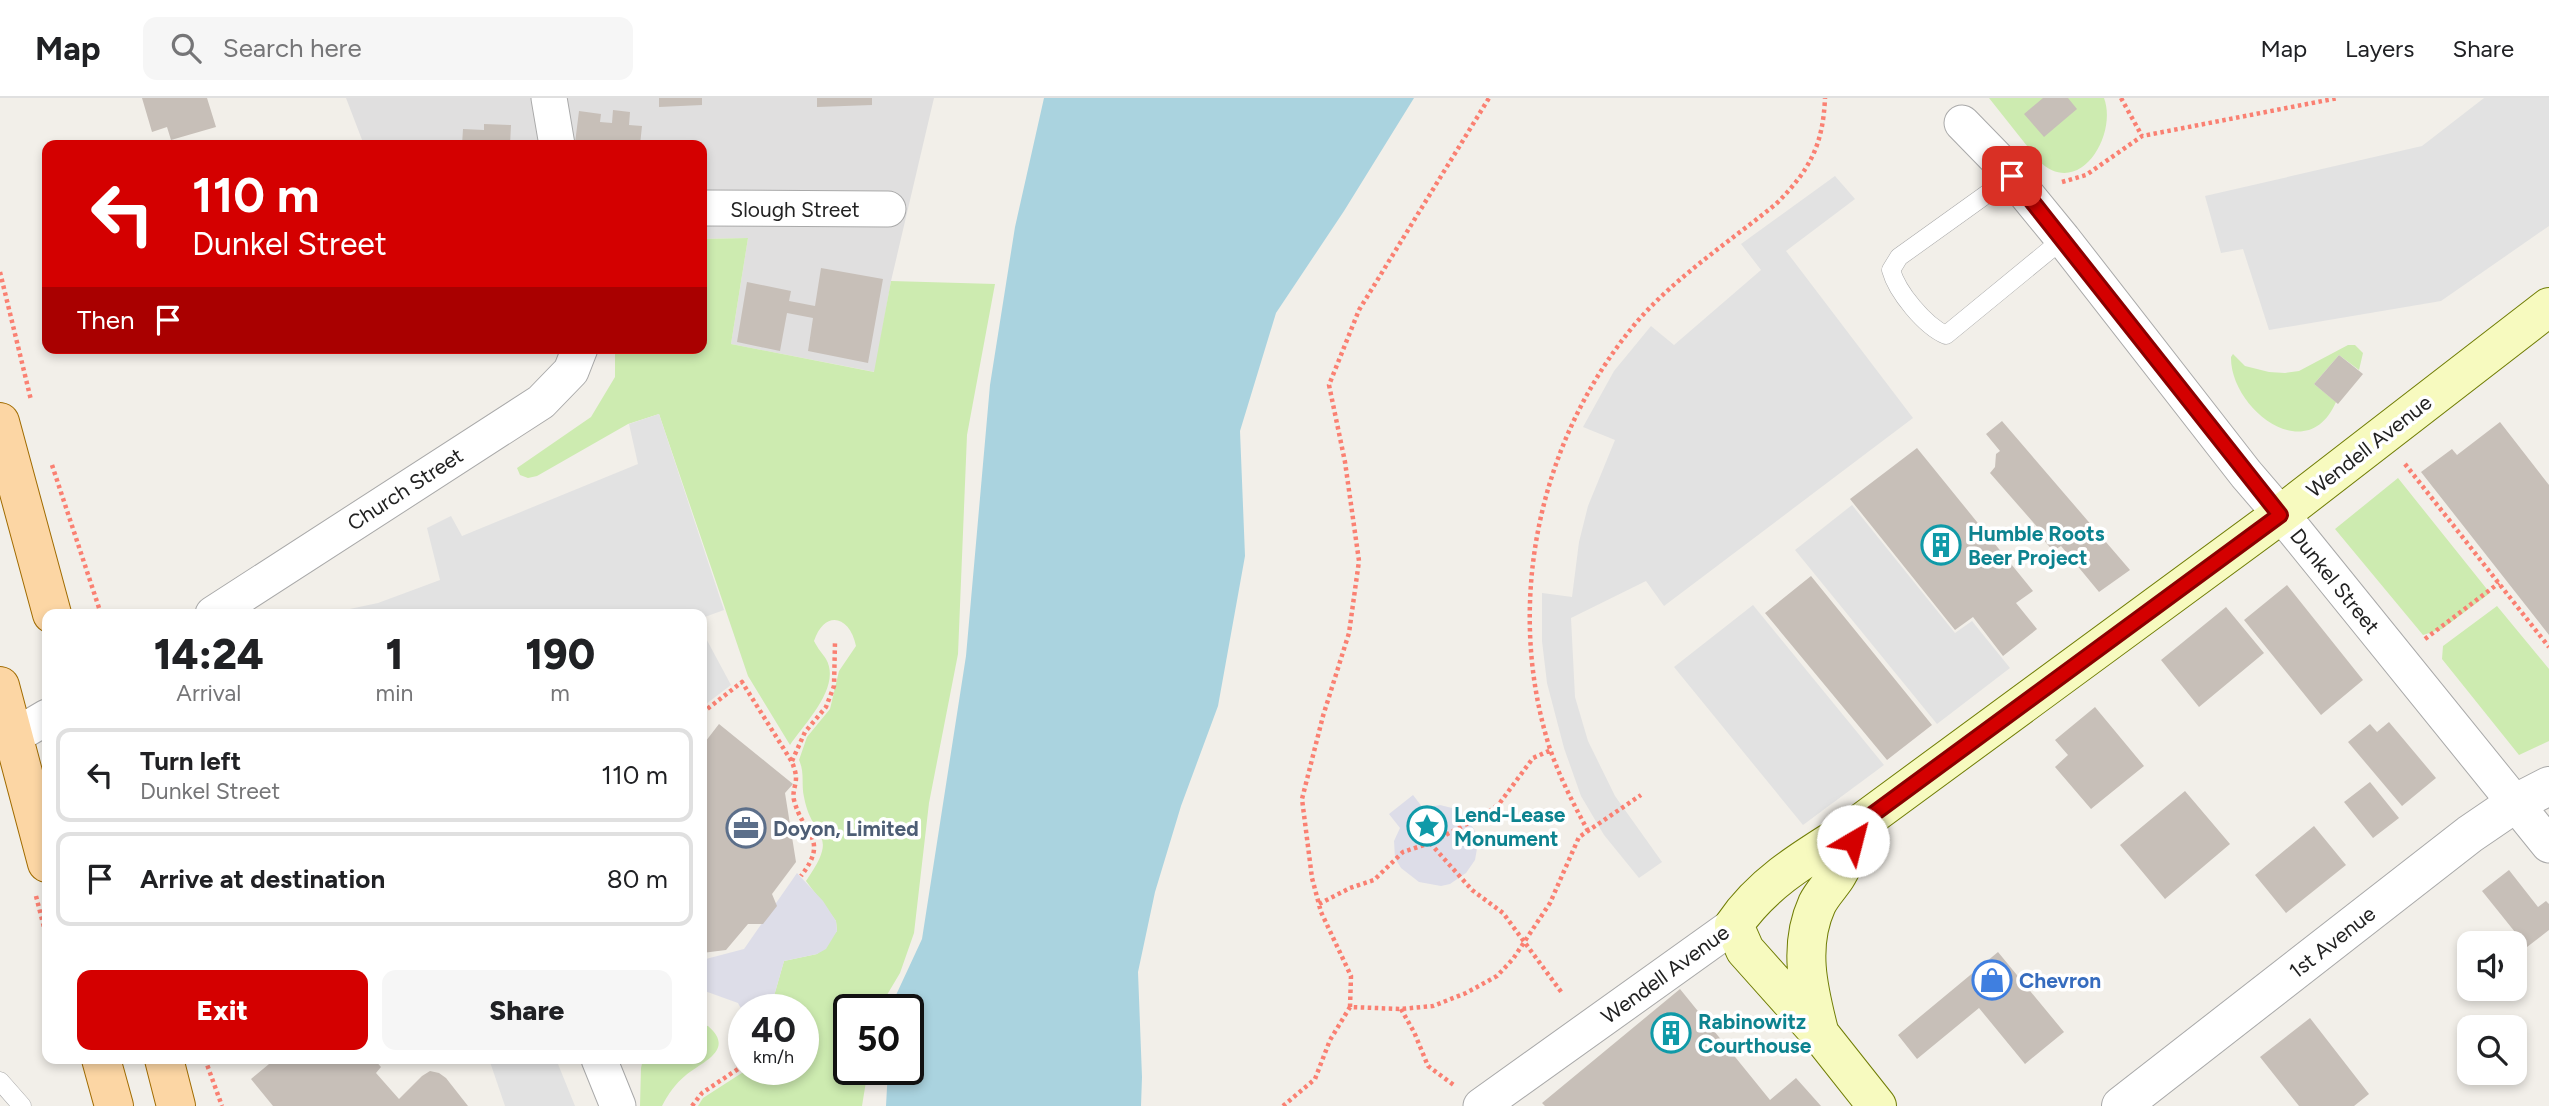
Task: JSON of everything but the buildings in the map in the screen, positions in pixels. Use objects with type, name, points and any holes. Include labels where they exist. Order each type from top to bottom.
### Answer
[{"type":"main road","name":"Wendell Avenue","points":[[1734,925],[1760,892],[1794,866],[1861,823],[2280,515],[2549,307]]},
{"type":"main road","points":[[17,414],[51,609]]},
{"type":"main road","points":[[0,686],[42,844]]},
{"type":"main road","points":[[1820,1034],[1807,978],[1807,942],[1818,902],[1837,875],[1861,823]]},
{"type":"main road","points":[[1734,925],[1745,950],[1820,1034],[1877,1106]]},
{"type":"main road","points":[[102,1064],[114,1106]]},
{"type":"main road","points":[[165,1064],[176,1106]]},
{"type":"street","points":[[549,98],[556,140]]},
{"type":"street","name":"Dunkel Street","points":[[1962,123],[2012,176],[2280,515],[2549,845]]},
{"type":"street","name":"Slough Street","points":[[707,208],[888,209]]},
{"type":"street","name":"Church Street","points":[[221,609],[541,402],[571,371],[578,354]]},
{"type":"street","points":[[13,737],[42,720]]},
{"type":"street","name":"1st Avenue","points":[[2121,1106],[2470,834],[2514,804],[2549,786]]},
{"type":"street","name":"Wendell Avenue","points":[[1470,1098],[1734,925]]},
{"type":"street","points":[[601,1064],[618,1106]]},
{"type":"lane","points":[[2012,176],[1899,257],[1891,270],[1895,284],[1934,330],[1946,335],[2063,239]]},
{"type":"lane","points":[[0,1081],[22,1106]]},
{"type":"path","points":[[1283,1106],[1315,1079],[1330,1040],[1350,1007],[1351,976],[1319,904],[1312,878],[1302,799],[1323,716],[1349,633],[1359,561],[1345,462],[1329,386],[1359,310],[1489,98]]},
{"type":"path","points":[[1588,831],[1551,750],[1535,673],[1529,622],[1534,540],[1544,497],[1559,455],[1597,377],[1636,323],[1675,285],[1776,204],[1809,166],[1819,144],[1825,98]]},
{"type":"path","points":[[2122,98],[2141,135]]},
{"type":"path","points":[[2059,182],[2086,176],[2141,135],[2338,98]]},
{"type":"path","points":[[0,272],[17,414]]},
{"type":"path","points":[[50,459],[99,609]]},
{"type":"path","points":[[2404,464],[2549,647]]},
{"type":"path","points":[[2425,639],[2498,583]]},
{"type":"path","points":[[792,762],[804,732],[826,707],[834,686],[835,642]]},
{"type":"path","points":[[707,709],[742,682],[792,762],[797,776],[793,797],[801,821],[812,835],[815,846],[812,861],[801,876]]},
{"type":"path","points":[[1319,904],[1350,888],[1374,880],[1404,852],[1430,843],[1486,814],[1499,804],[1533,758],[1551,750]]},
{"type":"path","points":[[1350,1007],[1401,1009],[1433,1006],[1466,993],[1497,976],[1513,959],[1549,903],[1579,837],[1641,795]]},
{"type":"path","points":[[1430,843],[1460,878],[1503,913],[1562,993]]},
{"type":"path","points":[[1401,1009],[1429,1066],[1470,1098]]},
{"type":"path","points":[[207,1064],[222,1106]]},
{"type":"path","points":[[692,1106],[702,1093],[728,1076]]},
{"type":"shaded area","points":[[346,98],[934,98],[891,281],[875,372],[731,344],[748,238],[707,239],[707,140],[362,140]]},
{"type":"shaded area","points":[[2484,98],[2549,98],[2549,226],[2441,301],[2269,330],[2243,249],[2221,253],[2205,196],[2422,146]]},
{"type":"shaded area","points":[[1835,176],[1855,199],[1786,251],[1913,418],[1664,606],[1646,581],[1571,618],[1575,697],[1588,741],[1615,796],[1662,862],[1639,878],[1604,835],[1581,796],[1564,748],[1547,683],[1542,641],[1542,593],[1572,597],[1579,542],[1588,506],[1615,440],[1583,427],[1614,371],[1651,326],[1674,345],[1761,270],[1741,244]]},
{"type":"shaded area","points":[[659,414],[724,610],[707,616],[707,609],[350,609],[378,603],[440,580],[427,528],[451,516],[462,536],[638,464],[629,424]]},
{"type":"shaded area","points":[[1852,505],[1955,633],[1972,621],[2010,668],[1937,724],[1795,550]]},
{"type":"shaded area","points":[[1753,605],[1884,765],[1803,825],[1674,667]]},
{"type":"shaded area","points":[[707,640],[731,685],[707,703]]},
{"type":"shaded area","points":[[1413,795],[1423,808],[1440,805],[1452,808],[1463,815],[1474,829],[1478,843],[1475,860],[1466,873],[1450,884],[1441,886],[1419,882],[1401,868],[1395,858],[1394,841],[1400,828],[1389,814]]},
{"type":"shaded area","points":[[797,873],[823,901],[836,921],[837,931],[826,949],[817,954],[784,961],[775,994],[728,994],[728,999],[707,992],[707,959],[744,949]]},
{"type":"shaded area","points":[[491,1064],[558,1064],[575,1106],[505,1106]]},
{"type":"green space","points":[[1989,98],[2104,98],[2107,113],[2100,144],[2092,158],[2081,168],[2068,173],[2054,171],[2039,161]]},
{"type":"green space","points":[[748,238],[731,344],[874,372],[891,281],[995,284],[967,435],[958,654],[929,803],[914,933],[900,973],[888,994],[833,994],[833,1085],[865,1085],[862,1106],[698,1106],[703,1098],[728,1082],[728,1085],[819,1085],[819,994],[775,994],[784,961],[817,954],[837,931],[836,921],[806,881],[822,853],[823,844],[808,811],[799,760],[807,737],[830,709],[839,671],[856,646],[853,636],[843,623],[837,620],[824,624],[819,631],[814,641],[826,659],[830,670],[829,681],[819,705],[790,745],[748,676],[659,414],[628,424],[537,476],[528,478],[520,475],[517,468],[591,417],[615,377],[615,354],[707,354],[707,239]]},
{"type":"green space","points":[[2348,345],[2355,345],[2363,353],[2359,370],[2339,355],[2314,384],[2336,402],[2323,421],[2307,430],[2290,431],[2272,424],[2256,411],[2243,395],[2234,376],[2231,357],[2233,354],[2245,366],[2285,373],[2299,371]]},
{"type":"green space","points":[[2398,478],[2490,593],[2442,629],[2423,635],[2335,529]]},
{"type":"green space","points":[[2497,606],[2549,669],[2549,741],[2519,755],[2442,659],[2443,646]]},
{"type":"green space","points":[[707,1026],[716,1034],[719,1042],[714,1055],[707,1060]]},
{"type":"green space","points":[[642,1064],[701,1064],[679,1082],[662,1106],[640,1106]]},
{"type":"water","points":[[1044,98],[1414,98],[1344,211],[1276,313],[1240,431],[1245,556],[1218,706],[1181,806],[1155,892],[1138,972],[1141,1106],[886,1106],[887,1085],[924,1085],[924,994],[896,994],[922,939],[966,656],[990,385],[1015,227]]},
{"type":"place","name":"Humble Roots Beer Project","points":[[1941,545]]},
{"type":"place","name":"Lend-Lease Monument","points":[[1427,826]]},
{"type":"place","name":"Doyon, Limited","points":[[746,828]]},
{"type":"place","name":"Chevron","points":[[1992,980]]},
{"type":"place","name":"Rabinowitz Courthouse","points":[[1671,1033]]},
{"type":"route","points":[[1853,841],[1861,823],[2280,515],[2012,176]]}]
